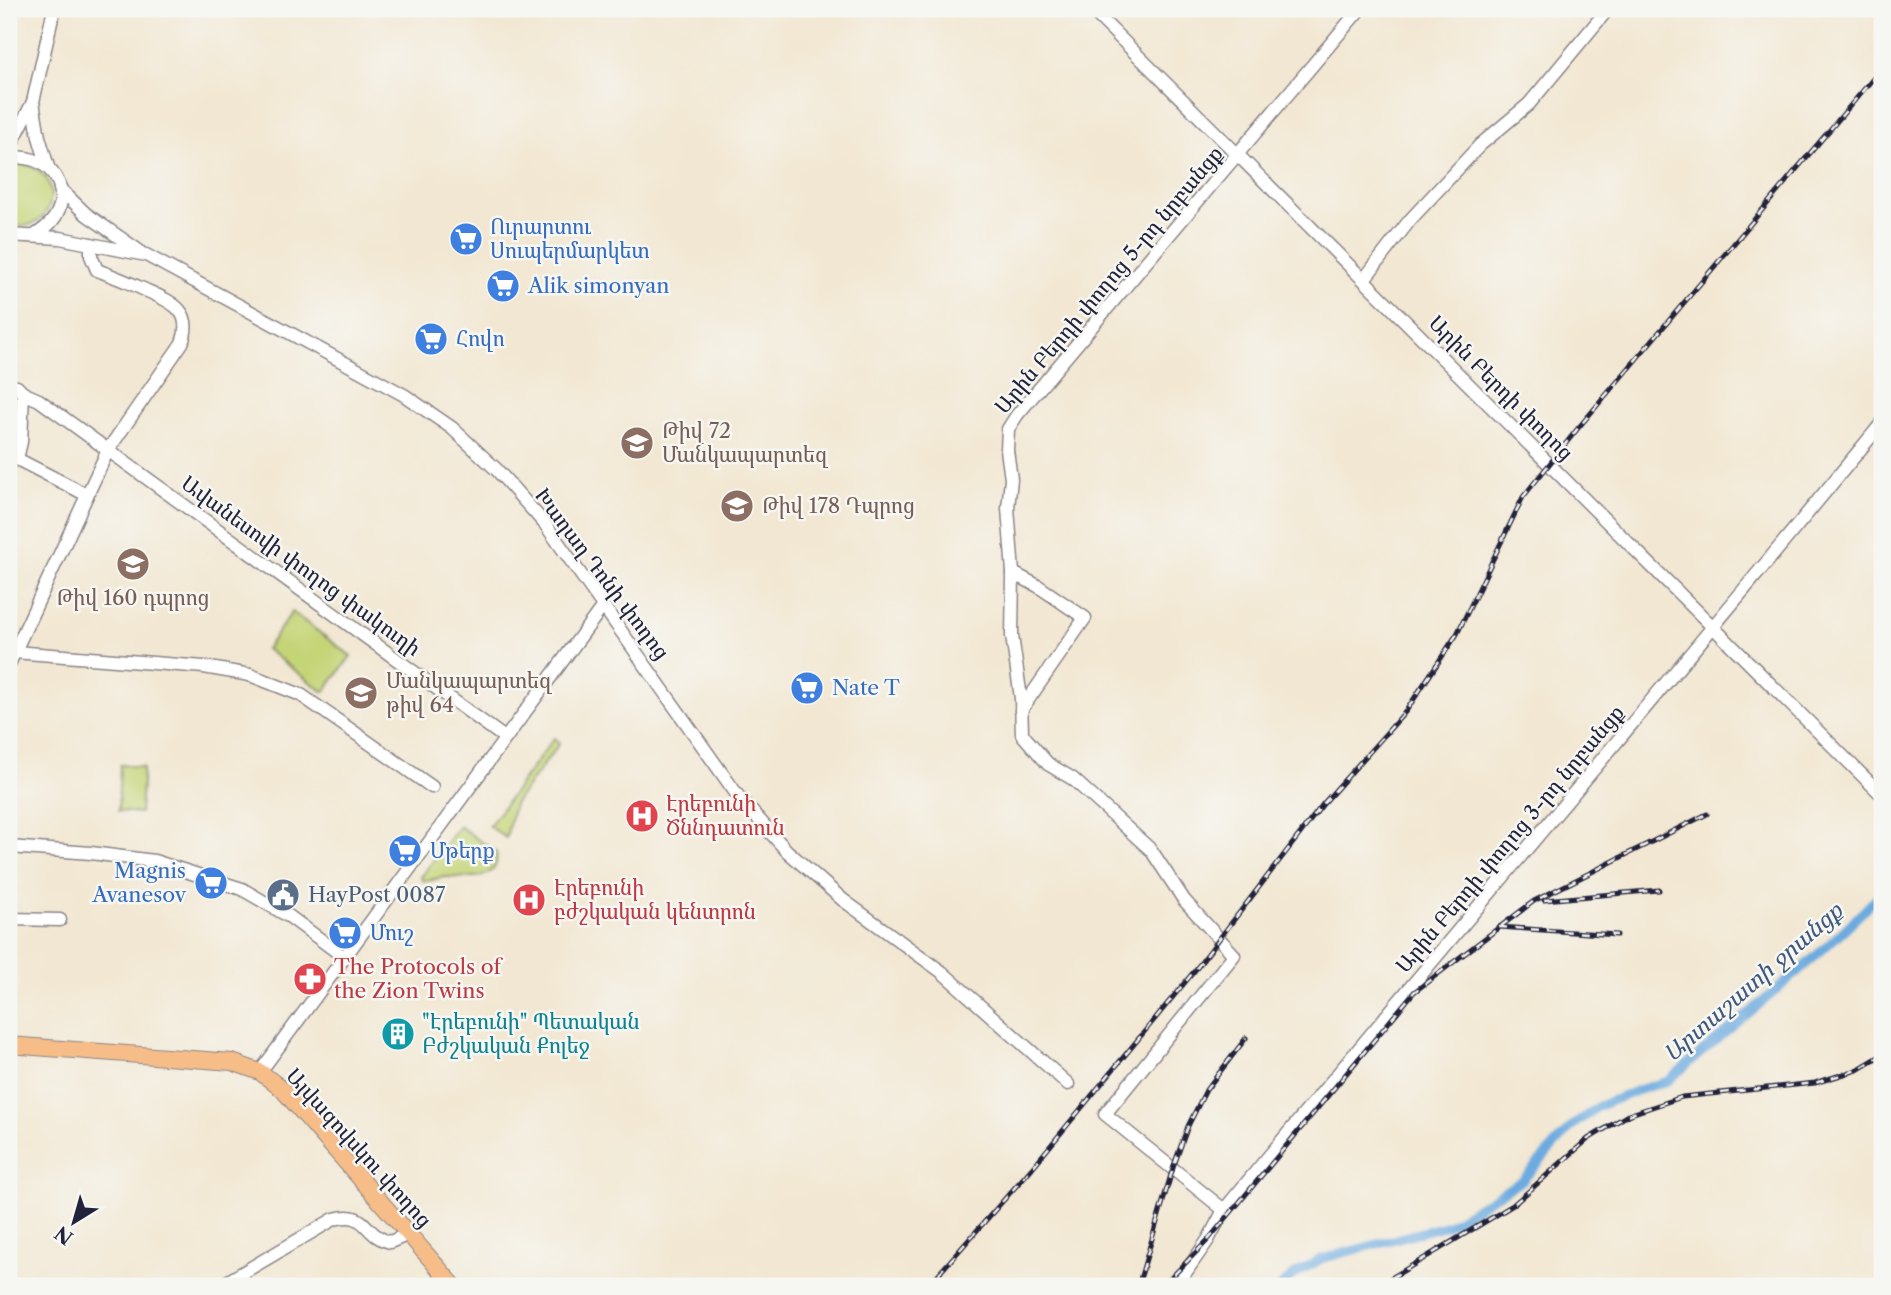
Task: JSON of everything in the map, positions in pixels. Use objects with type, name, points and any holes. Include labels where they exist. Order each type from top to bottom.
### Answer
[{"type":"main road","name":"Այվազովսկու փողոց","points":[[9,1045],[232,1062],[260,1072],[283,1090],[454,1286]]},
{"type":"street","points":[[9,149],[33,102],[54,9]]},
{"type":"street","name":"Արին Բերդի փողոց","points":[[1091,9],[1882,795]]},
{"type":"street","name":"Արին Բերդի փողոց 5-րդ նրբանցք","points":[[1224,1210],[1105,1114],[1234,955],[1184,900],[1151,850],[1073,779],[1048,764],[1022,734],[1012,636],[1013,573],[1008,508],[1011,479],[1007,450],[1008,429],[1360,9]]},
{"type":"street","points":[[1364,278],[1410,220],[1480,145],[1529,104],[1608,9]]},
{"type":"street","points":[[33,102],[38,137],[48,167],[60,189],[86,214],[146,256]]},
{"type":"street","points":[[9,159],[31,158],[48,167]]},
{"type":"street","points":[[34,236],[56,215],[60,189]]},
{"type":"street","name":"Խաղաղ Դոնի փողոց","points":[[9,235],[60,238],[146,256],[404,396],[452,428],[497,470],[531,508],[738,796],[787,851],[843,900],[942,972],[1068,1084]]},
{"type":"street","points":[[91,244],[91,256],[97,270],[173,303],[185,321],[186,333],[182,343],[108,450],[11,658],[225,669],[250,675],[302,695],[432,787]]},
{"type":"street","name":"Ավանեսովի փողոց փակուղի","points":[[9,386],[17,387],[23,393],[39,400],[505,738]]},
{"type":"street","points":[[23,393],[21,442],[17,459],[87,495]]},
{"type":"street","name":"Արին Բերդի փողոց 3-րդ նրբանցք","points":[[1176,1286],[1208,1240],[1224,1210],[1380,1020],[1544,831],[1882,423]]},
{"type":"street","points":[[1013,573],[1038,586],[1085,618],[1021,710]]},
{"type":"street","points":[[260,1072],[603,606]]},
{"type":"street","points":[[9,847],[154,861],[242,889],[290,917],[344,957]]},
{"type":"street","points":[[9,919],[60,920]]},
{"type":"street","points":[[220,1286],[334,1219],[348,1215],[358,1218],[380,1239],[386,1241],[390,1242],[409,1234]]},
{"type":"green space","points":[[20,164],[36,169],[46,177],[50,189],[46,212],[37,221],[25,226],[9,224],[9,166]]},
{"type":"green space","points":[[292,612],[351,656],[324,692],[266,649]]},
{"type":"green space","points":[[554,738],[559,744],[514,804],[506,838],[489,826]]},
{"type":"green space","points":[[120,765],[143,767],[140,813],[118,811]]},
{"type":"green space","points":[[459,826],[496,852],[493,869],[480,876],[443,877],[424,881],[421,877]]},
{"type":"waterway","name":"Արտաշատի ջրանցք","points":[[1281,1286],[1292,1276],[1321,1259],[1448,1225],[1523,1180],[1572,1126],[1599,1106],[1668,1081],[1805,966],[1882,892]]},
{"type":"railway","points":[[928,1286],[1032,1168],[1196,969],[1323,804],[1406,711],[1457,634],[1523,497],[1882,68]]},
{"type":"railway","points":[[1163,1286],[1208,1240],[1414,992],[1534,901],[1707,814]]},
{"type":"railway","points":[[1544,900],[1659,890]]},
{"type":"railway","points":[[1499,927],[1617,935]]},
{"type":"railway","points":[[1138,1286],[1188,1126],[1206,1090],[1246,1038]]},
{"type":"railway","points":[[1378,1286],[1513,1205],[1588,1139],[1628,1115],[1682,1097],[1815,1083],[1857,1070],[1882,1055]]},
{"type":"place","name":"Ուրարտու Սուպերմարկետ","points":[[466,239]]},
{"type":"place","name":"Alik simonyan","points":[[503,286]]},
{"type":"place","name":"Հովո","points":[[431,339]]},
{"type":"place","name":"Թիվ 72 Մանկապարտեզ","points":[[637,443]]},
{"type":"place","name":"Թիվ 178 Դպրոց","points":[[737,506]]},
{"type":"place","name":"Թիվ 160 դպրոց","points":[[133,564]]},
{"type":"place","name":"Nate T","points":[[807,688]]},
{"type":"place","name":"Մանկապարտեզ թիվ 64","points":[[361,693]]},
{"type":"place","name":"Էրեբունի Ծննդատուն","points":[[642,816]]},
{"type":"place","name":"Մթերք","points":[[405,851]]},
{"type":"place","name":"Magnis Avanesov","points":[[211,883]]},
{"type":"place","name":"HayPost 0087","points":[[283,895]]},
{"type":"place","name":"Էրեբունի բժշկական կենտրոն","points":[[529,900]]},
{"type":"place","name":"Մուշ","points":[[345,933]]},
{"type":"place","name":"The Protocols of the Zion Twins","points":[[310,979]]},
{"type":"place","name":"\"Էրեբունի\" Պետական Բժշկական Քոլեջ","points":[[398,1034]]}]
